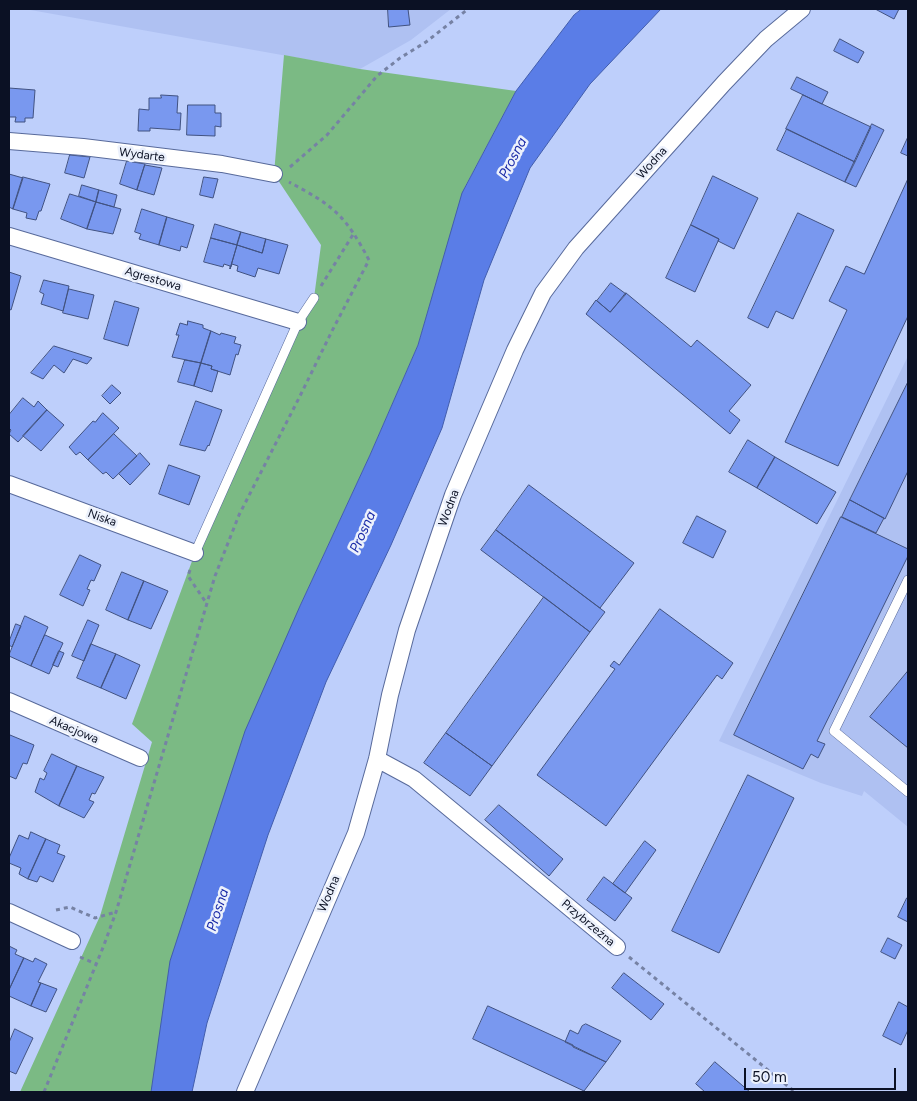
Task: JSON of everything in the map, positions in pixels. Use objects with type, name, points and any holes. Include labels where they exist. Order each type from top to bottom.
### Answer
[{"type":"street","name":"Wodna","points":[[245,1092],[356,833],[377,759],[390,695],[408,630],[453,495],[515,350],[543,293],[576,248],[724,83],[766,39],[802,9]]},
{"type":"street","name":"Wydarte","points":[[9,141],[222,164],[274,174]]},
{"type":"street","name":"Agrestowa","points":[[9,236],[298,322]]},
{"type":"street","name":"Niska","points":[[9,484],[196,553]]},
{"type":"street","name":"Akacjowa","points":[[9,701],[140,758]]},
{"type":"street","name":"Przybrzeżna","points":[[377,759],[414,779],[617,947]]},
{"type":"street","points":[[9,912],[75,949]]},
{"type":"lane","points":[[196,553],[298,322],[314,298]]},
{"type":"lane","points":[[908,580],[834,730],[908,792]]},
{"type":"path","points":[[274,174],[294,164],[327,135],[377,76],[400,58],[426,42],[468,9]]},
{"type":"path","points":[[44,1092],[116,912],[215,576],[239,515],[369,260],[354,232],[332,208],[318,197],[274,174]]},
{"type":"path","points":[[314,298],[354,232]]},
{"type":"path","points":[[196,553],[188,576],[207,604]]},
{"type":"path","points":[[56,910],[70,907],[95,918],[116,912]]},
{"type":"path","name":"Przybrzeżna","points":[[617,947],[795,1092]]},
{"type":"path","points":[[75,949],[96,964]]},
{"type":"shaded area","points":[[25,9],[451,9],[411,40],[360,69]]},
{"type":"shaded area","points":[[908,356],[908,827],[864,791],[862,796],[821,783],[719,741]]},
{"type":"green space","points":[[284,55],[360,69],[516,91],[465,187],[418,345],[370,455],[300,606],[151,1092],[20,1092],[100,916],[152,742],[132,724],[195,553],[314,298],[321,245],[274,174]]},
{"type":"water","name":"Prosna","points":[[582,9],[661,9],[590,84],[530,168],[484,280],[442,428],[391,545],[326,682],[268,835],[207,1023],[192,1092],[151,1092],[170,961],[245,731],[418,345],[462,193],[516,91],[574,15]]},
{"type":"building","points":[[388,9],[408,9],[410,25],[389,27]]},
{"type":"building","points":[[878,9],[899,9],[894,19]]},
{"type":"building","points":[[840,39],[864,52],[858,63],[834,51]]},
{"type":"building","points":[[797,77],[828,92],[822,104],[791,89]]},
{"type":"building","points":[[9,88],[35,90],[33,118],[25,118],[25,122],[15,122],[16,117],[9,117]]},
{"type":"building","points":[[161,95],[178,96],[177,113],[181,113],[180,130],[150,128],[150,131],[138,131],[139,109],[149,110],[149,98],[161,98]]},
{"type":"building","points":[[803,95],[871,127],[855,162],[786,129]]},
{"type":"building","points":[[188,105],[215,105],[215,113],[221,113],[221,127],[215,126],[215,136],[187,135]]},
{"type":"building","points":[[872,124],[884,130],[856,187],[845,182]]},
{"type":"building","points":[[787,129],[855,162],[845,182],[777,150]]},
{"type":"building","points":[[908,137],[908,156],[901,153]]},
{"type":"building","points":[[70,155],[90,157],[84,178],[65,173]]},
{"type":"building","points":[[127,161],[145,164],[137,190],[120,184]]},
{"type":"building","points":[[145,165],[162,168],[154,195],[137,190]]},
{"type":"building","points":[[9,174],[23,178],[13,209],[9,207]]},
{"type":"building","points":[[713,176],[758,198],[734,249],[691,225]]},
{"type":"building","points":[[23,177],[50,184],[36,220],[26,218],[27,213],[13,209]]},
{"type":"building","points":[[204,177],[218,179],[213,198],[200,195]]},
{"type":"building","points":[[908,179],[908,316],[838,466],[785,442],[847,310],[829,301],[846,266],[864,274]]},
{"type":"building","points":[[82,185],[99,190],[96,202],[79,196]]},
{"type":"building","points":[[99,190],[117,195],[114,207],[96,202]]},
{"type":"building","points":[[70,194],[96,202],[87,229],[61,219]]},
{"type":"building","points":[[96,202],[121,209],[113,234],[87,229]]},
{"type":"building","points":[[142,209],[167,217],[159,245],[139,239],[141,234],[135,232]]},
{"type":"building","points":[[798,213],[834,230],[793,319],[776,311],[768,328],[748,318]]},
{"type":"building","points":[[167,217],[194,225],[187,248],[181,246],[180,251],[159,245]]},
{"type":"building","points":[[215,224],[241,232],[237,245],[211,238]]},
{"type":"building","points":[[691,225],[719,239],[695,292],[666,278]]},
{"type":"building","points":[[241,232],[266,239],[262,253],[237,245]]},
{"type":"building","points":[[211,238],[237,245],[230,269],[230,266],[224,264],[223,267],[204,262]]},
{"type":"building","points":[[266,239],[288,245],[279,274],[258,268],[255,277],[237,271],[238,266],[232,264],[230,269],[237,245],[262,253]]},
{"type":"building","points":[[9,272],[21,276],[11,310],[9,309]]},
{"type":"building","points":[[44,280],[69,286],[63,311],[41,304],[44,294],[40,292]]},
{"type":"building","points":[[611,283],[626,294],[610,312],[597,301]]},
{"type":"building","points":[[69,289],[94,295],[88,319],[63,313]]},
{"type":"building","points":[[626,293],[691,347],[697,340],[751,385],[729,411],[740,420],[730,434],[586,314],[596,300],[610,312]]},
{"type":"building","points":[[115,301],[139,308],[128,346],[104,339]]},
{"type":"building","points":[[188,321],[203,325],[203,328],[211,331],[201,363],[172,357],[179,335],[176,335],[180,323],[187,325]]},
{"type":"building","points":[[211,331],[220,335],[221,333],[236,337],[234,343],[241,345],[238,355],[236,354],[230,375],[211,369],[212,366],[201,363]]},
{"type":"building","points":[[54,346],[92,358],[87,364],[73,359],[64,373],[54,365],[43,379],[31,373]]},
{"type":"building","points":[[185,360],[201,363],[194,386],[178,382]]},
{"type":"building","points":[[201,363],[212,366],[211,369],[218,371],[212,392],[194,386]]},
{"type":"building","points":[[908,382],[908,471],[885,519],[850,500]]},
{"type":"building","points":[[112,385],[121,393],[110,404],[102,396]]},
{"type":"building","points":[[23,398],[34,407],[38,401],[47,410],[18,442],[9,434],[11,430],[9,428],[9,415]]},
{"type":"building","points":[[196,401],[222,410],[209,446],[205,451],[180,445]]},
{"type":"building","points":[[47,410],[64,425],[41,451],[23,436]]},
{"type":"building","points":[[103,413],[119,428],[88,460],[80,452],[76,455],[69,447]]},
{"type":"building","points":[[114,434],[137,456],[113,479],[106,472],[103,474],[88,460]]},
{"type":"building","points":[[748,440],[775,457],[757,488],[729,472]]},
{"type":"building","points":[[140,453],[150,464],[130,485],[119,474]]},
{"type":"building","points":[[775,457],[836,492],[817,524],[757,488]]},
{"type":"building","points":[[169,465],[200,476],[189,505],[159,494]]},
{"type":"building","points":[[529,485],[634,563],[600,608],[496,530]]},
{"type":"building","points":[[850,500],[884,518],[876,533],[842,517]]},
{"type":"building","points":[[697,516],[726,531],[713,558],[683,543]]},
{"type":"building","points":[[841,517],[908,549],[908,556],[817,741],[825,744],[818,758],[811,754],[803,769],[734,735]]},
{"type":"building","points":[[496,530],[605,612],[590,632],[481,550]]},
{"type":"building","points":[[80,555],[101,565],[94,581],[91,580],[87,589],[90,590],[83,606],[60,595]]},
{"type":"building","points":[[122,572],[144,581],[128,620],[106,610]]},
{"type":"building","points":[[144,581],[168,591],[151,629],[128,620]]},
{"type":"building","points":[[544,597],[590,632],[492,766],[446,733]]},
{"type":"building","points":[[660,609],[733,663],[722,679],[717,675],[606,826],[537,775],[615,669],[610,666],[614,661],[619,665]]},
{"type":"building","points":[[25,616],[48,627],[31,666],[9,656]]},
{"type":"building","points":[[88,620],[99,625],[84,661],[72,656]]},
{"type":"building","points":[[16,624],[21,626],[12,647],[9,645],[9,642]]},
{"type":"building","points":[[45,635],[63,643],[49,674],[31,666]]},
{"type":"building","points":[[91,644],[116,654],[101,688],[77,678]]},
{"type":"building","points":[[59,651],[64,653],[58,667],[53,665]]},
{"type":"building","points":[[116,654],[140,665],[126,699],[101,688]]},
{"type":"building","points":[[908,671],[908,748],[870,717]]},
{"type":"building","points":[[446,733],[492,766],[470,796],[424,763]]},
{"type":"building","points":[[10,735],[34,745],[27,764],[23,763],[16,779],[9,776]]},
{"type":"building","points":[[52,754],[77,766],[59,806],[35,792],[40,778],[44,780],[47,773],[44,771]]},
{"type":"building","points":[[77,766],[104,777],[95,794],[92,793],[89,800],[94,802],[84,818],[59,806]]},
{"type":"building","points":[[748,775],[794,798],[719,953],[672,931]]},
{"type":"building","points":[[499,805],[563,859],[549,876],[485,820]]},
{"type":"building","points":[[31,832],[46,839],[28,879],[19,874],[21,868],[9,863],[9,858],[19,835],[28,839]]},
{"type":"building","points":[[46,839],[60,845],[57,853],[65,856],[53,882],[40,876],[37,882],[28,879]]},
{"type":"building","points":[[645,841],[656,850],[625,893],[613,884]]},
{"type":"building","points":[[604,877],[632,898],[615,921],[587,900]]},
{"type":"building","points":[[908,898],[908,922],[898,917]]},
{"type":"building","points":[[888,938],[902,945],[895,959],[881,952]]},
{"type":"building","points":[[9,946],[17,950],[15,954],[24,958],[9,990]]},
{"type":"building","points":[[24,958],[33,962],[35,958],[47,964],[38,982],[41,983],[31,1006],[9,996],[9,990]]},
{"type":"building","points":[[624,973],[664,1004],[651,1020],[612,988]]},
{"type":"building","points":[[41,983],[57,989],[46,1012],[31,1006]]},
{"type":"building","points":[[899,1002],[908,1007],[908,1030],[901,1045],[883,1036]]},
{"type":"building","points":[[488,1006],[606,1062],[584,1091],[473,1039]]},
{"type":"building","points":[[586,1024],[621,1041],[606,1062],[565,1042],[570,1030],[578,1034],[582,1026]]},
{"type":"building","points":[[15,1029],[33,1038],[16,1074],[9,1071],[9,1043]]},
{"type":"building","points":[[715,1062],[750,1092],[705,1092],[696,1084]]}]
